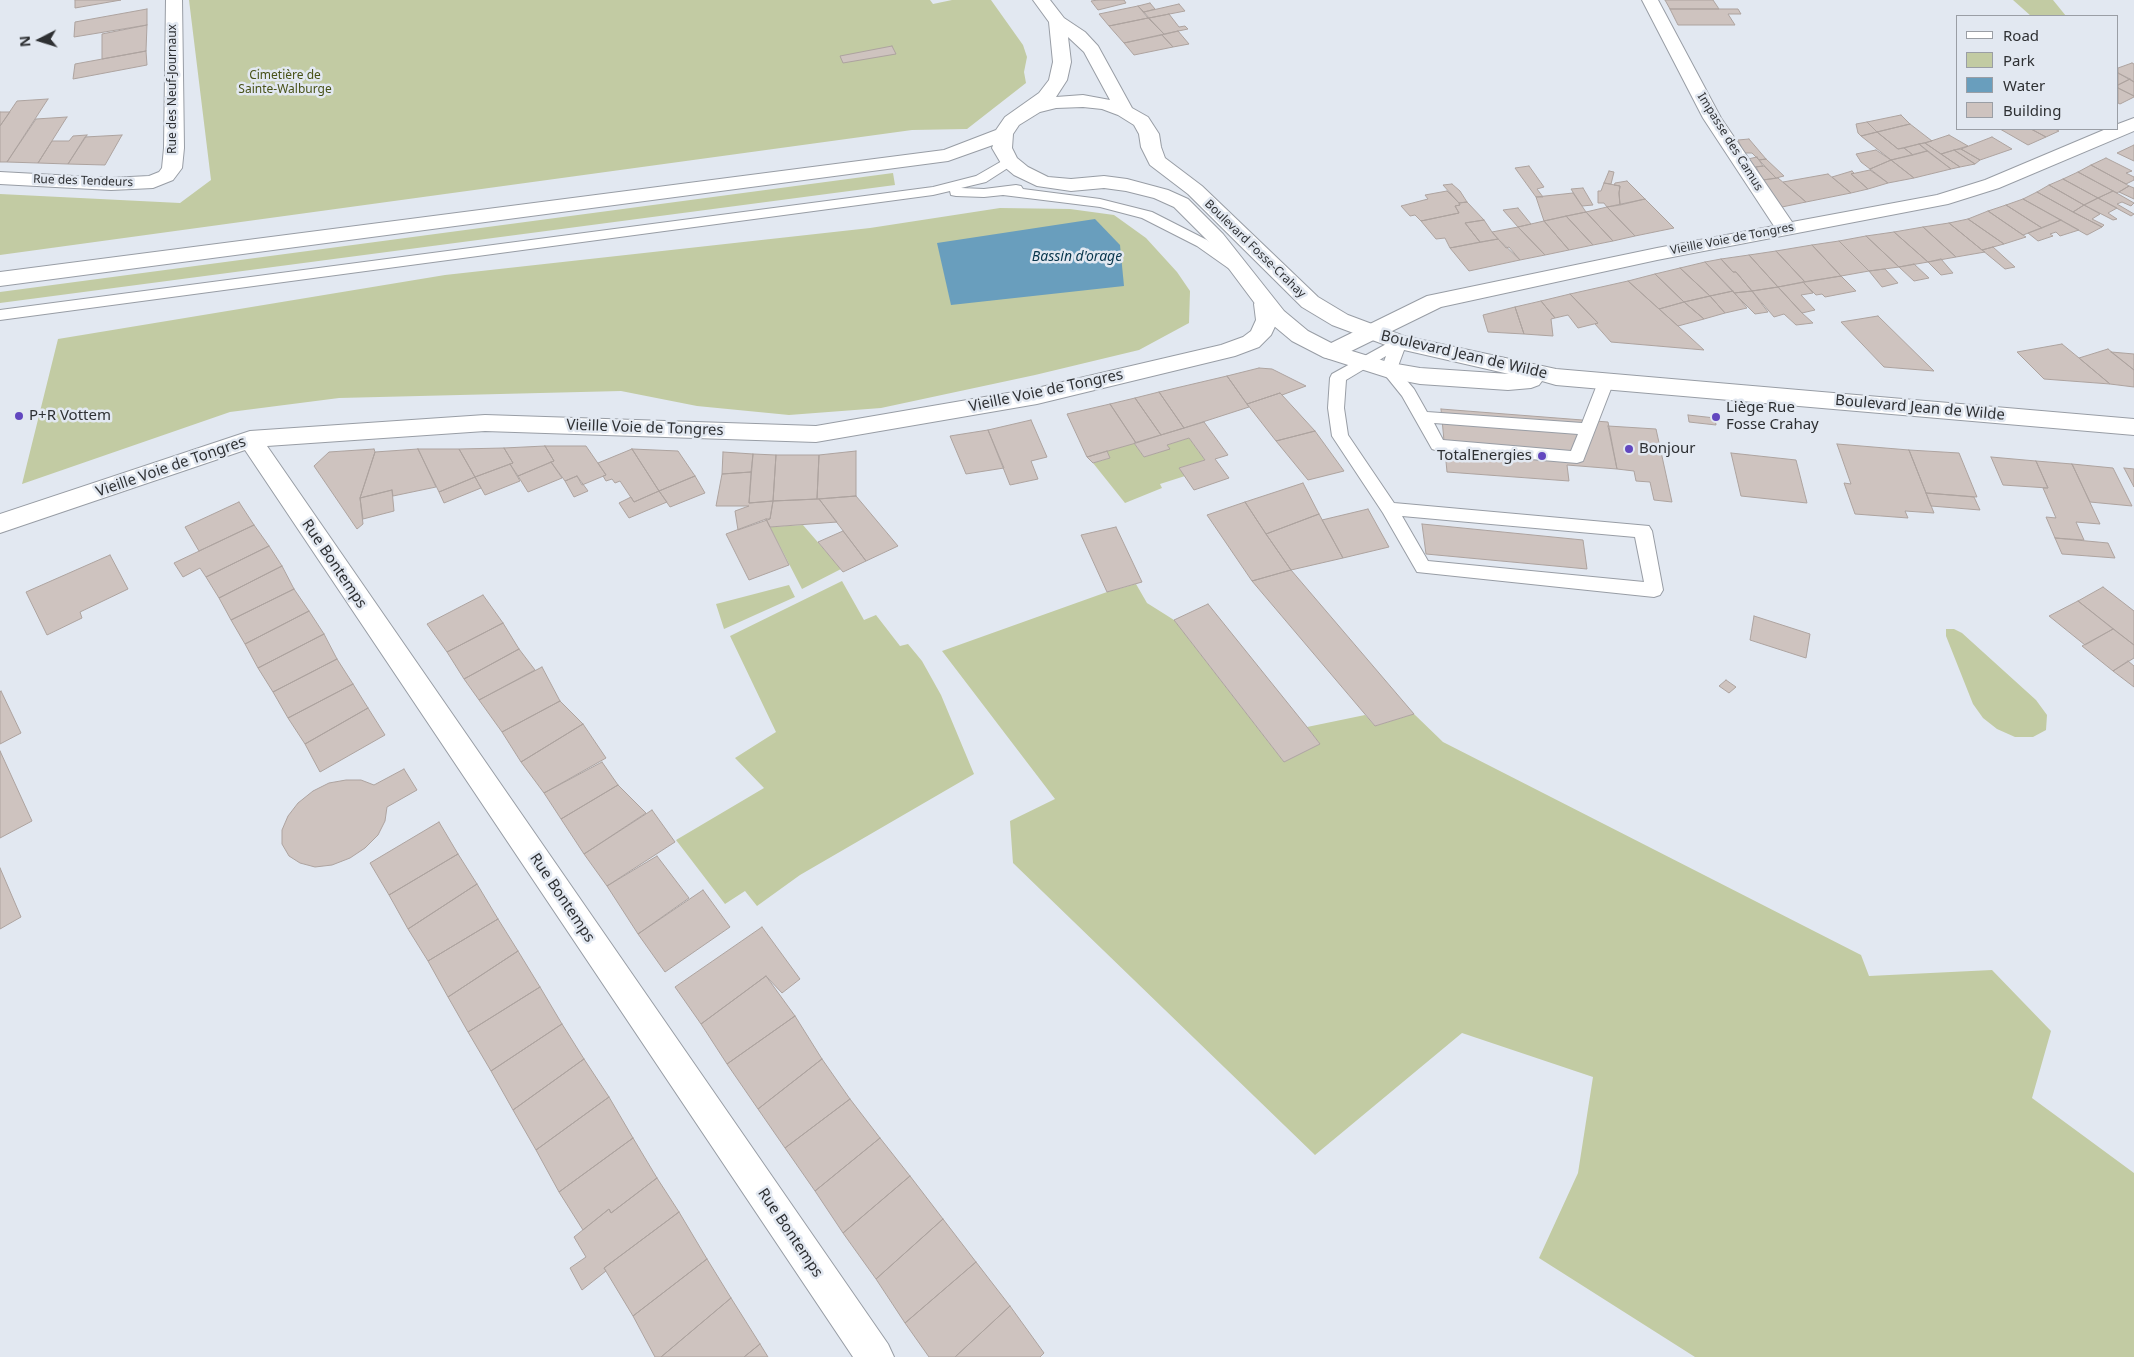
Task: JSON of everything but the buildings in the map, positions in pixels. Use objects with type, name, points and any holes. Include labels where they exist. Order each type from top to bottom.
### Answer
[{"type":"street","name":"Rue des Neuf-Journaux","points":[[166,176],[172,168],[174,148],[174,0]]},
{"type":"street","name":"Boulevard Fosse-Crahay","points":[[1040,0],[1058,22],[1079,36],[1092,50],[1125,111]]},
{"type":"street","name":"Impasse des Camus","points":[[1650,0],[1712,118],[1786,229]]},
{"type":"street","name":"Boulevard Fosse-Crahay","points":[[1003,134],[1012,121],[1046,97],[1058,80],[1062,62],[1058,22]]},
{"type":"street","name":"Boulevard Fosse-Crahay","points":[[1033,108],[1056,102],[1083,101],[1105,104],[1125,111],[1141,121],[1149,134],[1151,147],[1157,161],[1195,190],[1310,302],[1340,320],[1373,333]]},
{"type":"street","name":"Vieille Voie de Tongres","points":[[1331,352],[1435,301],[1657,254],[1941,200],[1992,184],[2134,124]]},
{"type":"street","points":[[948,155],[1003,134],[1002,148],[1009,160]]},
{"type":"street","name":"Boulevard Fosse-Crahay","points":[[1009,160],[1021,171],[1044,182],[1071,185],[1104,182],[1132,172],[1145,160],[1151,147]]},
{"type":"street","points":[[0,279],[948,155],[1009,160]]},
{"type":"street","name":"Rue des Tendeurs","points":[[0,178],[111,184],[152,182],[166,176]]},
{"type":"street","name":"Boulevard Fosse-Crahay","points":[[1104,182],[1149,190],[1180,203],[1216,238],[1265,304],[1286,327]]},
{"type":"street","name":"Vieille Voie de Tongres","points":[[0,524],[250,440],[485,423],[816,434],[1037,396],[1227,351],[1251,342],[1260,334],[1268,320],[1265,304]]},
{"type":"street","name":"Boulevard Jean de Wilde","points":[[1286,327],[1314,345],[1331,352],[1389,370],[1420,376],[1508,382],[1556,377]]},
{"type":"street","name":"Boulevard Jean de Wilde","points":[[1373,333],[1399,342],[1556,377],[2134,427]]},
{"type":"street","name":"Rue Bontemps","points":[[250,440],[875,1357]]},
{"type":"lane","points":[[0,315],[933,191],[981,179],[1009,160]]},
{"type":"lane","points":[[1006,191],[1044,182]]},
{"type":"lane","points":[[933,191],[1006,191],[1100,204],[1147,215],[1202,242],[1236,267]]},
{"type":"lane","points":[[1389,509],[1643,531],[1654,590],[1423,567],[1389,509],[1340,436],[1336,408],[1338,378],[1399,342]]},
{"type":"lane","points":[[1399,342],[1389,370],[1408,393],[1438,445],[1577,457],[1606,381]]},
{"type":"lane","points":[[1421,417],[1588,429]]},
{"type":"green space","name":"Cimetière de Sainte-Walburge","points":[[189,0],[930,0],[933,4],[952,0],[991,0],[1023,45],[1027,57],[1024,72],[1026,83],[967,129],[912,130],[0,255],[0,194],[180,203],[211,180]]},
{"type":"green space","points":[[2013,0],[2053,0],[2065,15],[2030,15]]},
{"type":"green space","points":[[893,173],[895,185],[0,303],[0,292]]},
{"type":"green space","points":[[1000,208],[1070,209],[1114,215],[1146,238],[1177,272],[1190,291],[1189,323],[1139,350],[1035,375],[881,408],[789,415],[697,406],[621,391],[339,398],[230,412],[22,484],[58,339],[445,275],[870,228]]},
{"type":"green space","points":[[1189,438],[1205,460],[1179,468],[1185,476],[1160,484],[1162,488],[1125,503],[1093,463],[1110,458],[1107,451],[1134,443],[1144,457],[1169,449],[1167,445]]},
{"type":"green space","points":[[803,525],[841,569],[802,589],[770,527]]},
{"type":"green space","points":[[842,581],[864,620],[876,615],[900,646],[908,644],[922,661],[941,695],[974,774],[800,875],[757,906],[745,891],[725,904],[676,840],[764,788],[735,758],[776,732],[730,636]]},
{"type":"green space","points":[[1136,584],[1147,603],[1174,620],[1284,762],[1320,744],[1307,727],[1365,715],[1375,726],[1414,714],[1443,742],[1861,955],[1869,976],[1992,970],[2051,1031],[2032,1098],[2134,1173],[2134,1357],[1695,1357],[1539,1258],[1578,1173],[1593,1077],[1462,1033],[1315,1155],[1013,863],[1010,821],[1055,799],[942,651],[1107,592]]},
{"type":"green space","points":[[789,585],[795,597],[724,629],[716,604]]},
{"type":"green space","points":[[1946,629],[1954,629],[1962,633],[2036,700],[2047,715],[2046,730],[2033,737],[2015,737],[1997,729],[1983,718],[1973,704],[1946,636]]},
{"type":"water","name":"Bassin d'orage","points":[[1095,219],[1120,245],[1124,286],[951,305],[937,243]]},
{"type":"place","name":"P+R Vottem","points":[[19,416]]},
{"type":"place","name":"Liège Rue Fosse Crahay","points":[[1716,417]]},
{"type":"place","name":"Bonjour","points":[[1629,449]]},
{"type":"place","name":"TotalEnergies","points":[[1542,456]]}]
